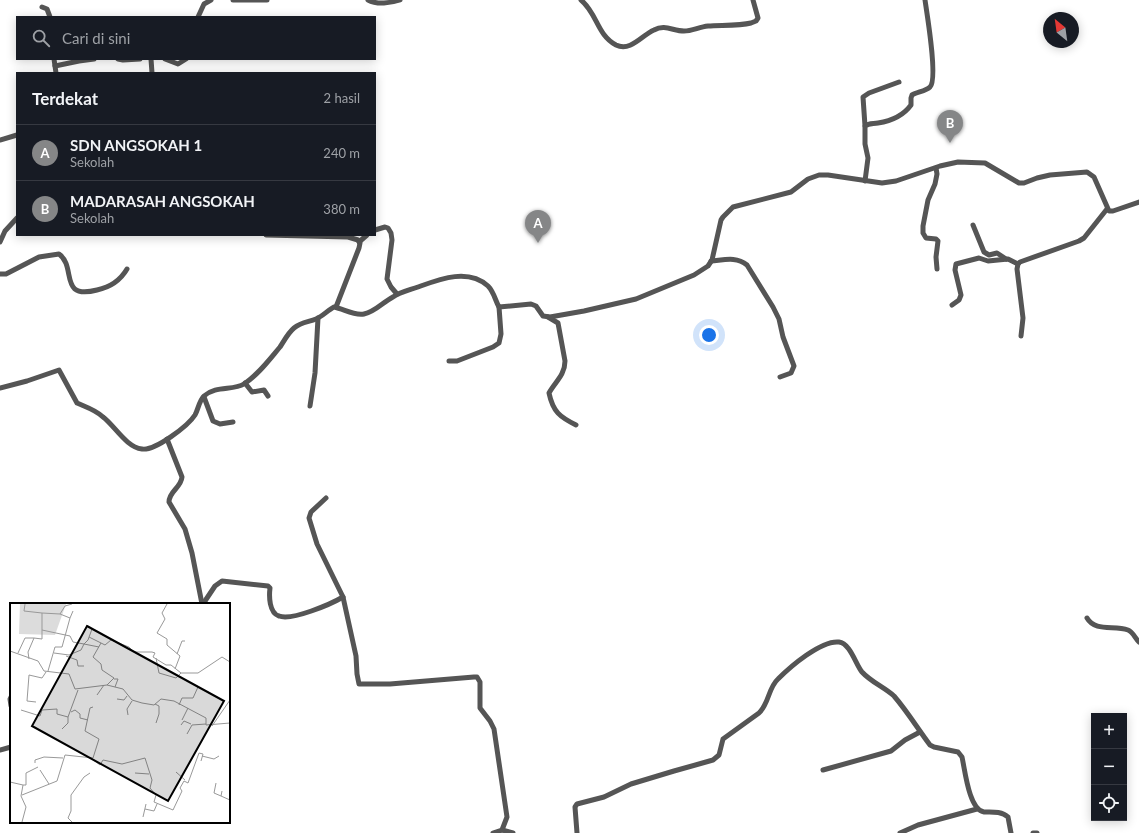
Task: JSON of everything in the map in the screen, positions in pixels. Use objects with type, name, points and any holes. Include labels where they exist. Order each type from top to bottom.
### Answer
[{"type":"street","points":[[198,16],[204,4],[211,0]]},
{"type":"street","points":[[233,0],[267,0]]},
{"type":"street","points":[[368,0],[377,2],[394,2],[400,0]]},
{"type":"street","points":[[581,0],[592,12],[603,34],[617,45],[625,47],[636,43],[649,33],[661,27],[689,31],[706,26],[751,23],[756,21],[758,18],[753,0]]},
{"type":"street","points":[[865,126],[868,124],[897,118],[910,107],[912,95],[930,87],[934,69],[925,0]]},
{"type":"street","points":[[42,7],[48,9],[50,16]]},
{"type":"street","points":[[54,60],[56,72]]},
{"type":"street","points":[[55,66],[86,60]]},
{"type":"street","points":[[151,60],[152,72]]},
{"type":"street","points":[[168,60],[178,64],[184,60]]},
{"type":"street","points":[[865,181],[868,158],[865,144],[863,97],[869,93],[899,82]]},
{"type":"street","points":[[0,140],[16,135]]},
{"type":"street","points":[[548,317],[584,311],[636,299],[694,276],[705,269],[711,261],[721,220],[733,206],[791,192],[808,179],[819,175],[825,174],[882,183],[896,181],[958,162],[981,163],[998,170],[1015,182],[1021,183],[1050,175],[1087,172],[1094,177],[1107,209],[1113,211],[1139,202]]},
{"type":"street","points":[[936,168],[937,178],[928,200],[923,231],[926,238],[936,238],[938,241],[936,257],[937,268]]},
{"type":"street","points":[[1021,336],[1023,318],[1017,269],[1018,264],[1082,240],[1107,209]]},
{"type":"street","points":[[0,242],[5,231],[16,219]]},
{"type":"street","points":[[973,225],[984,252],[989,255],[997,253],[1018,264]]},
{"type":"street","points":[[376,230],[385,227],[388,228],[391,233],[391,249],[387,279],[397,294]]},
{"type":"street","points":[[307,236],[348,237],[356,239],[359,242]]},
{"type":"street","points":[[336,307],[359,248],[359,242],[366,236]]},
{"type":"street","points":[[0,274],[6,274],[39,257],[59,254],[64,258],[71,284],[77,291],[84,293],[100,290],[117,283],[127,269]]},
{"type":"street","points":[[952,305],[959,300],[961,295],[954,270],[956,264],[979,258],[988,261],[1006,259]]},
{"type":"street","points":[[711,261],[734,259],[743,262],[747,265],[773,307],[779,320],[783,337],[794,366],[791,373],[780,377]]},
{"type":"street","points":[[0,388],[27,381],[58,369],[77,403],[84,405],[101,415],[134,446],[140,449],[148,449],[168,439],[194,416],[204,397],[215,390],[238,386],[253,377],[274,354],[293,329],[300,324],[318,318],[332,308],[336,307],[347,312],[363,314],[375,309],[397,294],[443,278],[453,276],[474,278],[489,288],[499,307],[501,334],[499,343],[493,347],[457,361],[450,361]]},
{"type":"street","points":[[499,307],[531,304],[536,306],[543,316],[548,317],[558,323],[564,352],[565,366],[561,376],[549,393],[550,400],[553,408],[559,415],[576,425]]},
{"type":"street","points":[[310,406],[315,373],[318,318]]},
{"type":"street","points":[[245,383],[252,392],[264,390],[268,396]]},
{"type":"street","points":[[204,397],[213,421],[220,424],[233,422]]},
{"type":"street","points":[[168,439],[182,477],[179,485],[172,492],[169,502],[185,529],[192,553],[202,603]]},
{"type":"street","points":[[326,498],[310,512],[310,518],[316,544],[342,597],[356,656],[359,684],[390,684],[474,676],[479,680],[480,708],[494,728],[506,817],[502,830]]},
{"type":"street","points":[[203,603],[215,586],[222,581],[268,586],[270,588],[270,604],[279,616],[294,615],[317,609],[331,604],[342,597]]},
{"type":"street","points":[[1087,618],[1090,623],[1096,626],[1120,628],[1129,631],[1139,642]]},
{"type":"street","points":[[577,833],[575,808],[577,804],[604,798],[631,784],[713,760],[718,755],[723,739],[764,709],[776,681],[820,647],[832,642],[843,644],[853,656],[862,672],[894,696],[930,745],[934,748],[958,752],[961,754],[971,798],[977,809]]},
{"type":"street","points":[[823,770],[891,751],[905,740],[920,732]]},
{"type":"street","points":[[0,750],[10,747]]},
{"type":"street","points":[[900,833],[918,825],[977,809],[980,811],[995,812],[1006,815],[1008,817],[1012,833]]},
{"type":"street","points":[[493,833],[502,830],[513,833]]},
{"type":"place","name":"MADARASAH ANGSOKAH","points":[[950,143]]},
{"type":"place","name":"SDN ANGSOKAH 1","points":[[538,243]]}]
